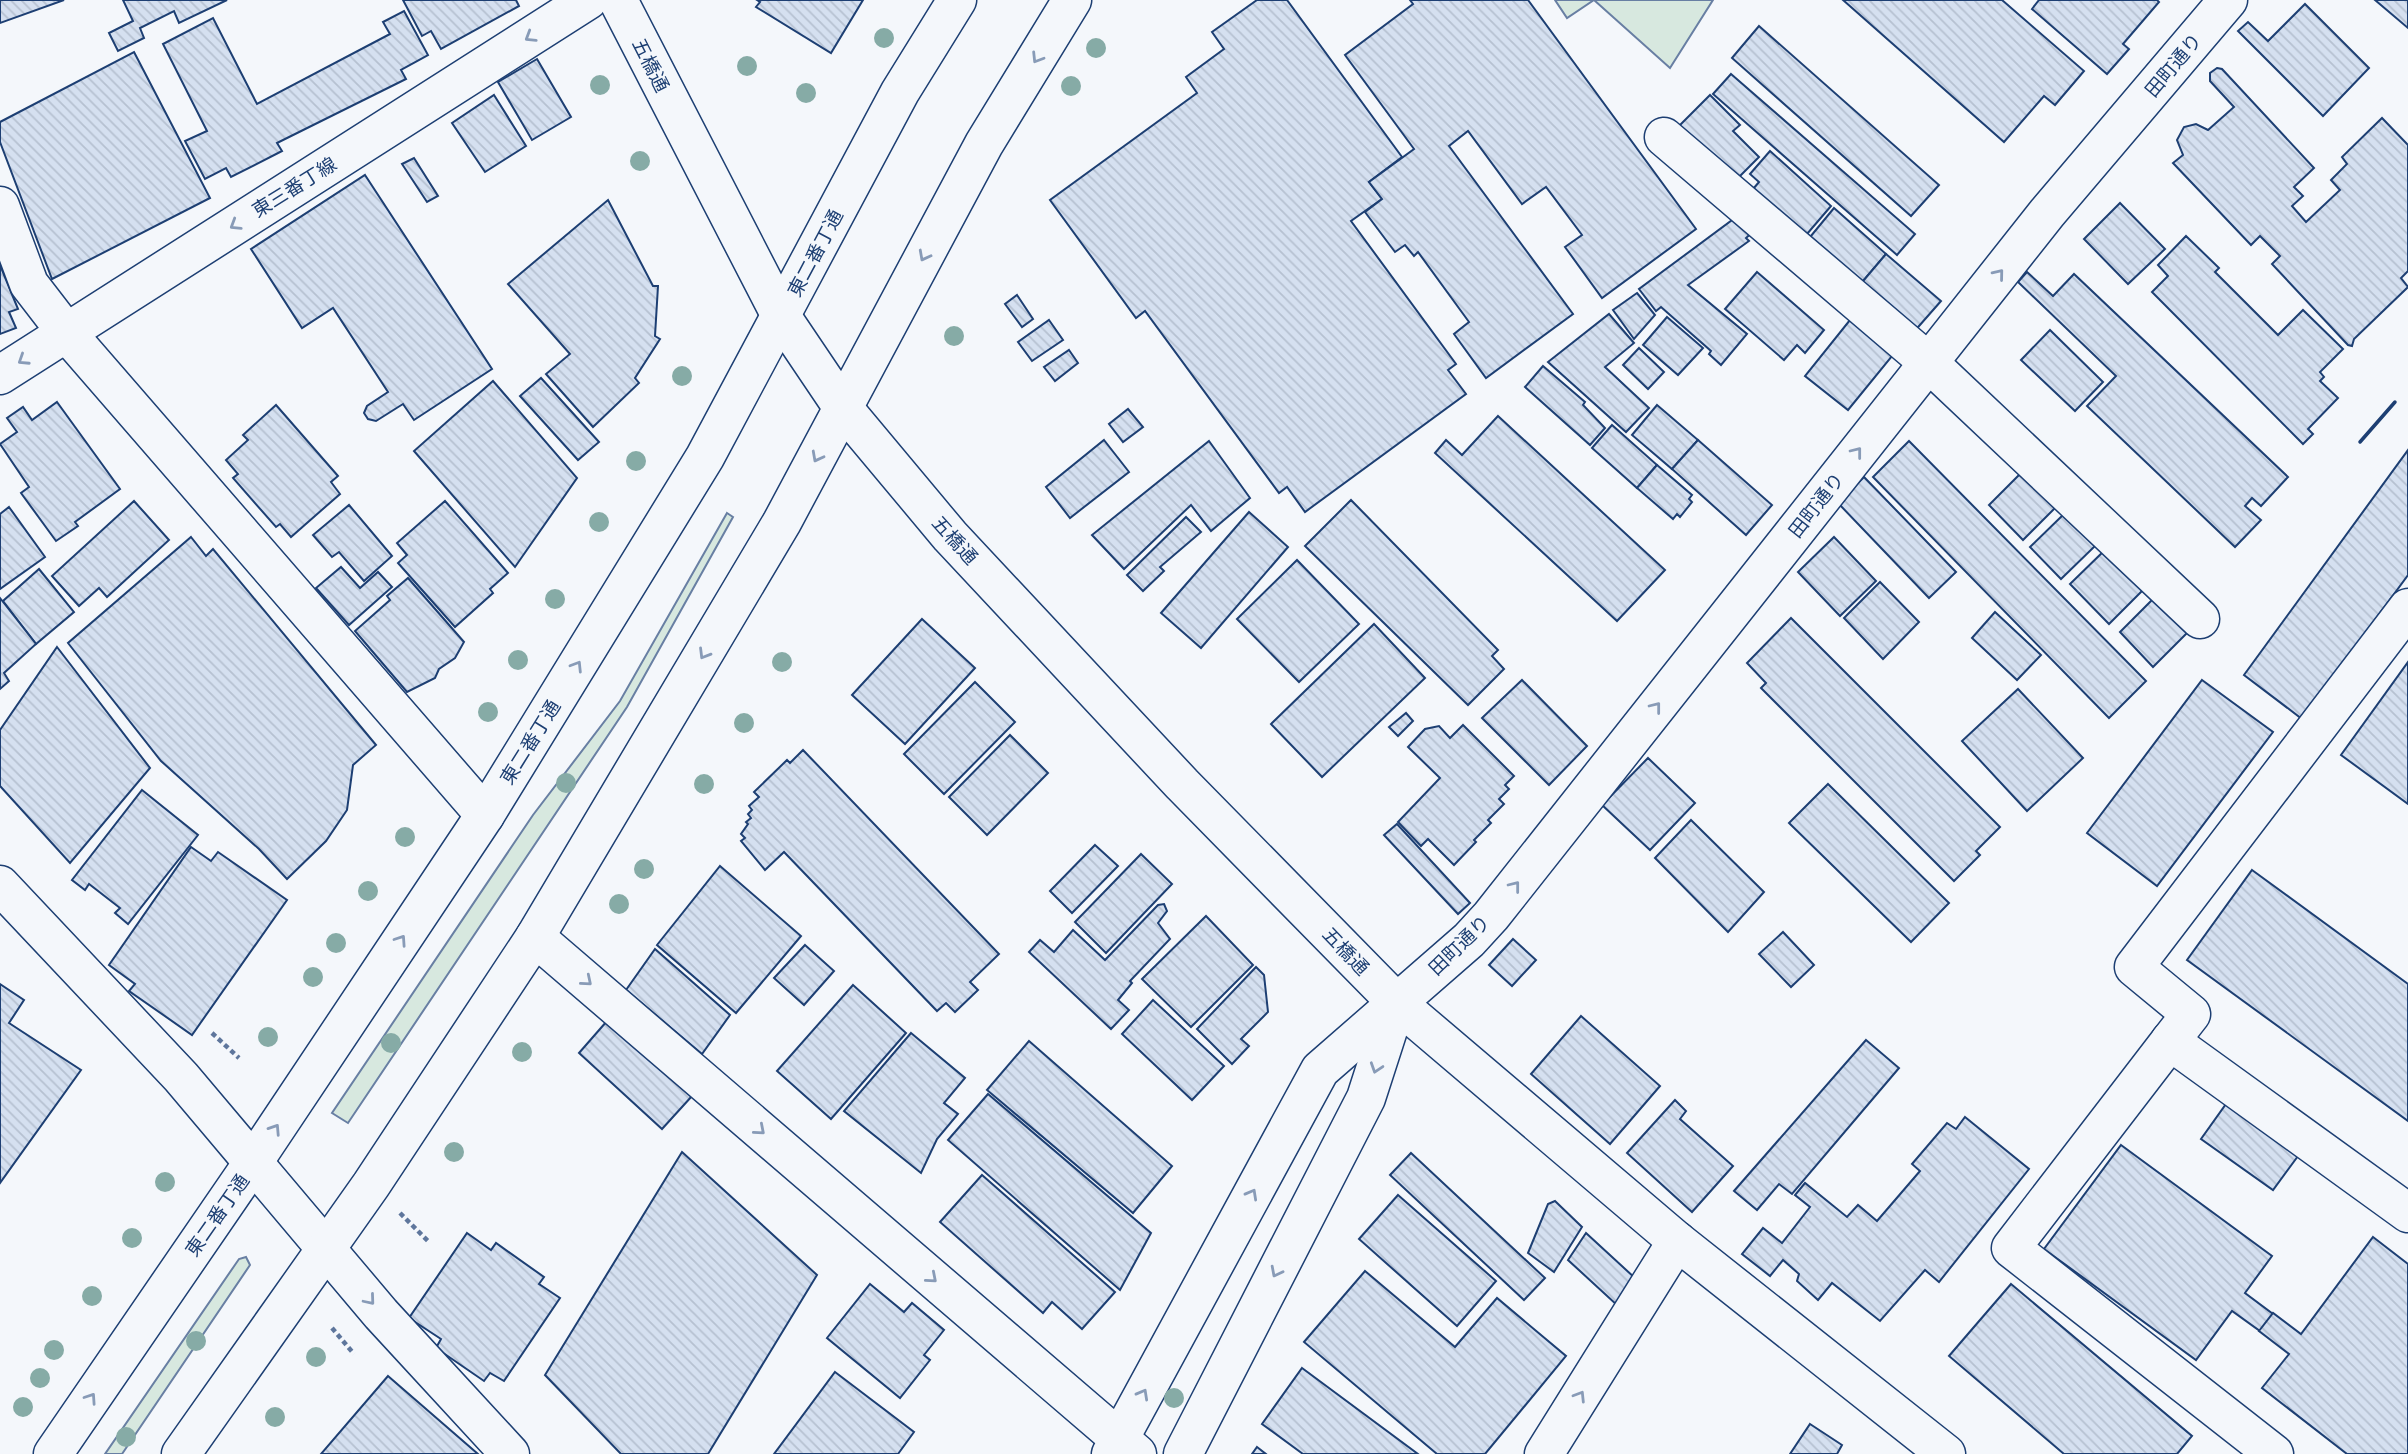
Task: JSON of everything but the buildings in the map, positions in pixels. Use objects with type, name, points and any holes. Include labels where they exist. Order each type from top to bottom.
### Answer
[{"type":"main road","name":"東三番丁線","points":[[0,375],[588,0]]},
{"type":"main road","name":"五橋通","points":[[618,0],[781,317],[843,408],[969,556],[1182,784],[1397,1003],[1677,1241],[1946,1454]]},
{"type":"main road","name":"東二番丁通","points":[[53,1454],[252,1164],[485,815],[705,457],[900,92],[957,0]]},
{"type":"main road","points":[[181,1454],[372,1185],[535,937],[782,522],[984,144],[1072,0]]},
{"type":"main road","name":"田町通り","points":[[1397,1003],[1491,916],[2047,213],[2228,0]]},
{"type":"main road","points":[[1664,137],[1928,362],[2200,619]]},
{"type":"main road","points":[[0,206],[29,284],[66,332],[485,815]]},
{"type":"main road","points":[[2274,1454],[2011,1248],[2191,1014],[2134,967],[2408,608]]},
{"type":"main road","points":[[0,885],[181,1077],[381,1314],[510,1454]]},
{"type":"main road","points":[[535,937],[1122,1449],[1320,1070],[1397,1003]]},
{"type":"main road","points":[[1183,1454],[1366,1098],[1397,1003]]},
{"type":"main road","points":[[2170,1041],[2408,1213]]},
{"type":"main road","points":[[1544,1454],[1677,1241]]},
{"type":"path","points":[[212,1033],[239,1058]]},
{"type":"path","points":[[400,1213],[429,1242]]},
{"type":"path","points":[[332,1328],[354,1354]]},
{"type":"shaded area","points":[[1555,0],[1594,0],[1567,18]]},
{"type":"shaded area","points":[[1594,0],[1713,0],[1670,68]]},
{"type":"shaded area","points":[[727,513],[733,517],[627,707],[348,1123],[332,1113],[533,815],[620,701]]},
{"type":"shaded area","points":[[246,1257],[250,1265],[122,1454],[105,1454],[239,1259]]},
{"type":"wall","points":[[2360,442],[2395,402]]}]
